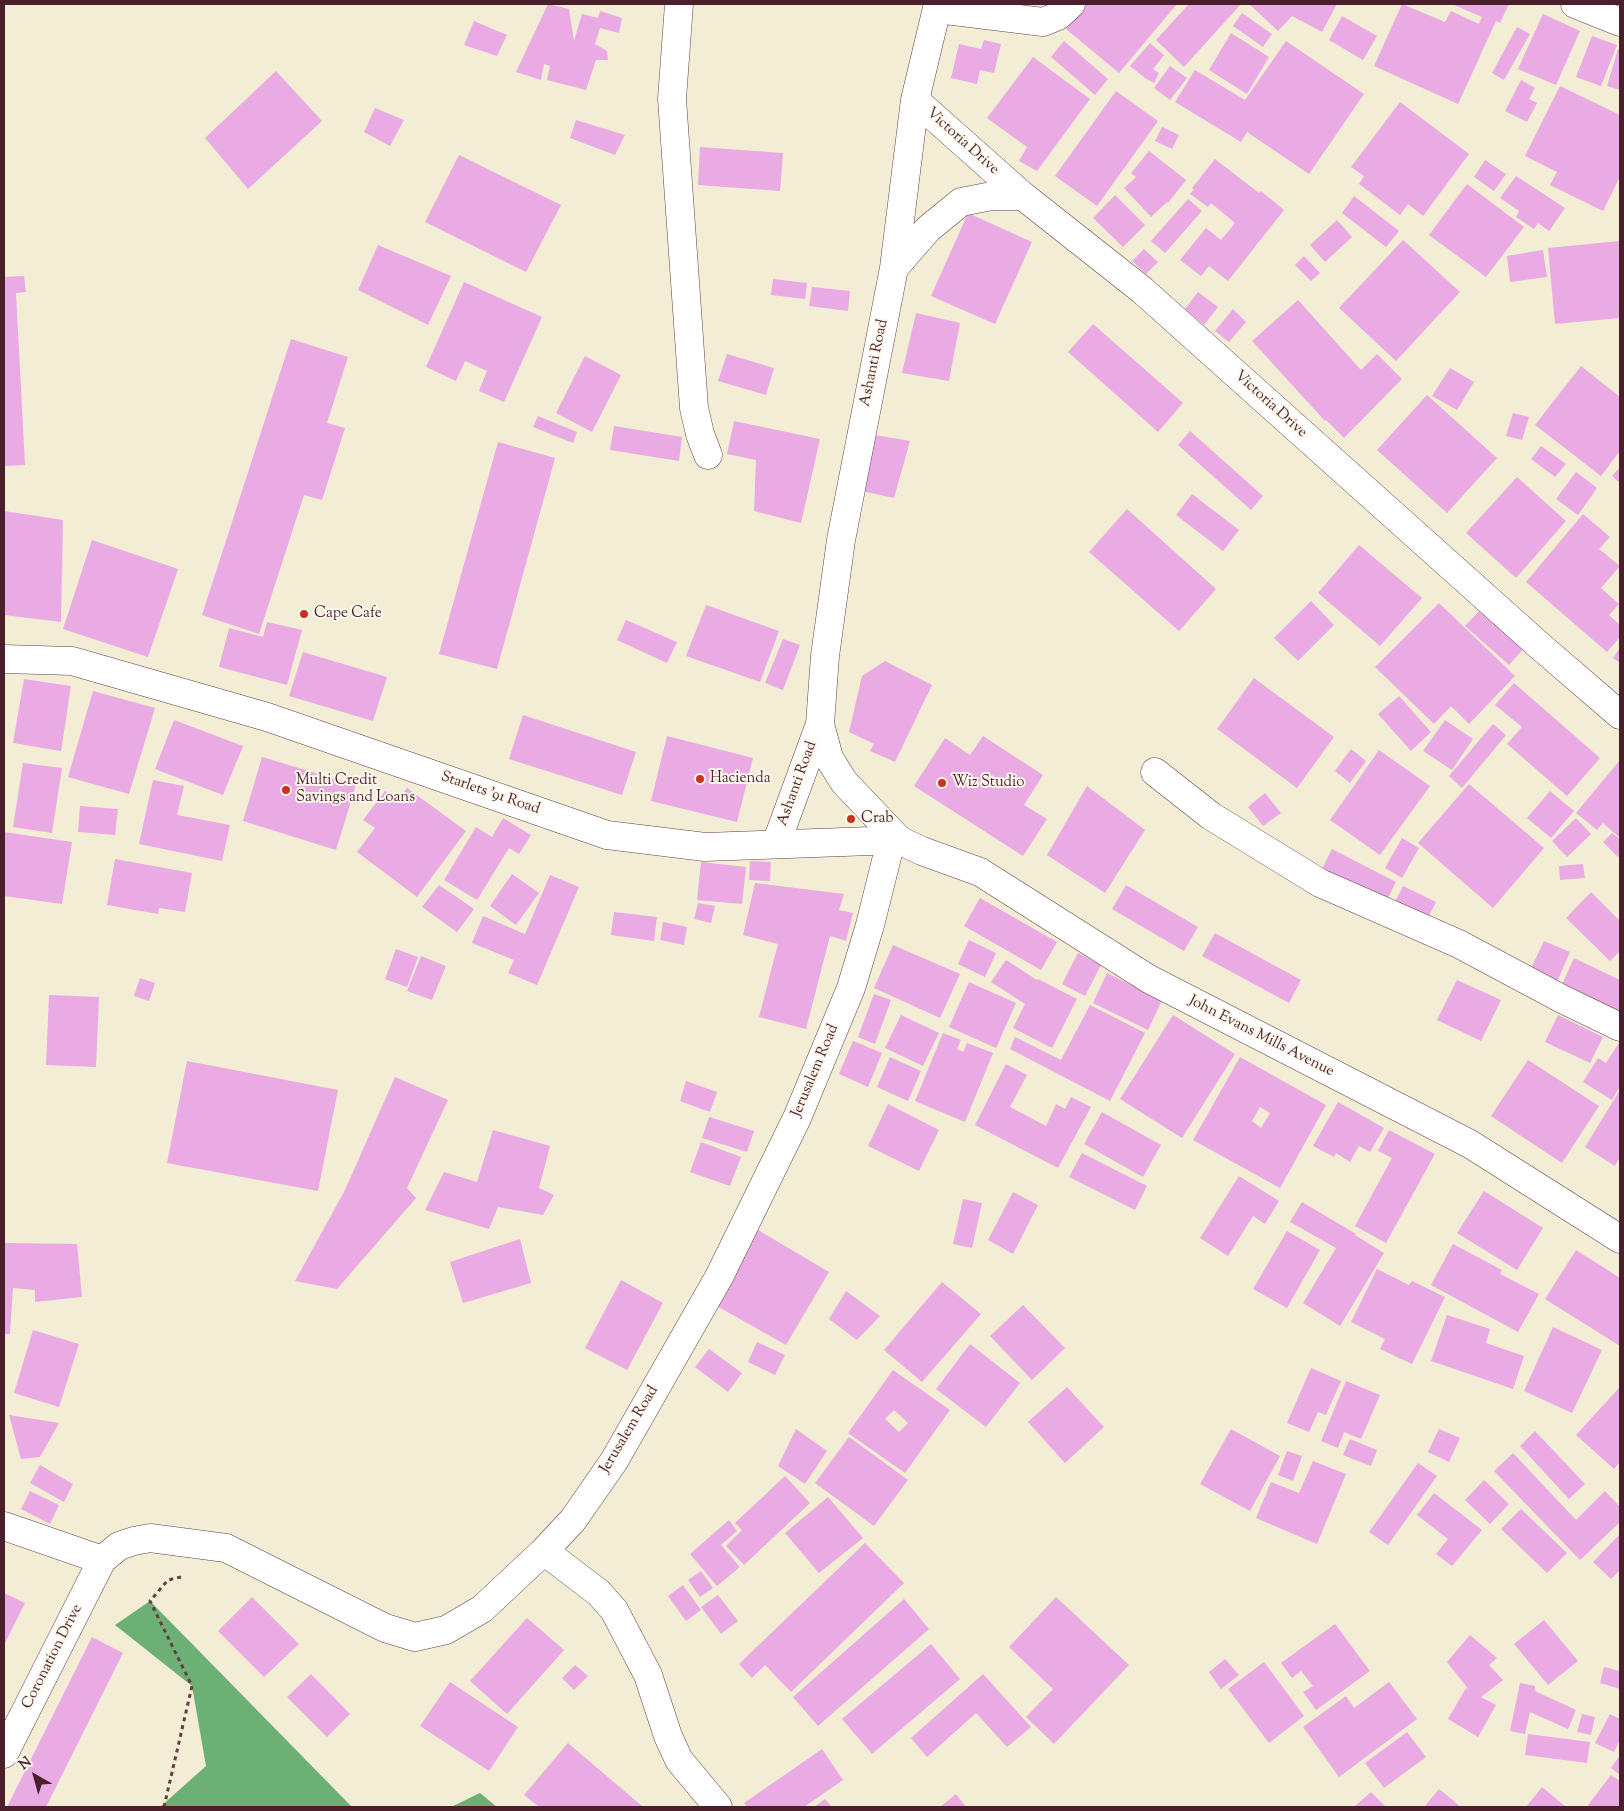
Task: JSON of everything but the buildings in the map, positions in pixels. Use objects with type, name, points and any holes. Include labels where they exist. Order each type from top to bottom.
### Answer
[{"type":"street","points":[[679,4],[672,109],[694,408],[700,434],[708,455]]},
{"type":"street","points":[[937,6],[1043,22],[1058,16],[1071,4]]},
{"type":"street","points":[[1575,4],[1620,22]]},
{"type":"street","name":"Ashanti Road","points":[[776,844],[820,724],[830,618],[841,540],[894,268],[915,100],[937,6]]},
{"type":"street","name":"Victoria Drive","points":[[915,100],[1023,196],[1142,290],[1541,648],[1620,715]]},
{"type":"street","points":[[894,268],[928,229],[962,202],[992,196],[1023,196]]},
{"type":"street","name":"Starlets '91 Road","points":[[4,659],[72,661],[267,717],[607,835],[705,847],[895,841]]},
{"type":"street","name":"Ashanti Road","points":[[820,724],[829,758],[844,782],[895,841]]},
{"type":"street","points":[[1154,772],[1211,816],[1320,882],[1459,944],[1562,999],[1620,1027]]},
{"type":"street","name":"John Evans Mills Avenue","points":[[895,841],[980,872],[1148,979],[1470,1144],[1620,1240]]},
{"type":"street","name":"Jerusalem Road","points":[[102,1560],[120,1546],[150,1538],[226,1548],[385,1628],[415,1637],[446,1630],[482,1609],[573,1520],[614,1460],[719,1277],[792,1127],[851,988],[895,841]]},
{"type":"street","points":[[4,1526],[102,1560]]},
{"type":"street","points":[[544,1550],[599,1593],[614,1610],[648,1675],[668,1736],[679,1760],[718,1807]]},
{"type":"street","name":"Coronation Drive","points":[[4,1754],[102,1560]]},
{"type":"path","points":[[164,1807],[192,1686],[150,1601],[168,1580],[185,1576]]},
{"type":"green space","points":[[150,1601],[352,1807],[160,1807],[206,1766],[192,1686],[115,1625]]},
{"type":"green space","points":[[480,1793],[497,1807],[451,1807]]},
{"type":"place","name":"Cape Cafe","points":[[304,614]]},
{"type":"place","name":"Hacienda","points":[[700,779]]},
{"type":"place","name":"Wiz Studio","points":[[942,783]]},
{"type":"place","name":"Multi Credit Savings and Loans","points":[[286,790]]},
{"type":"place","name":"Crab","points":[[851,819]]}]
